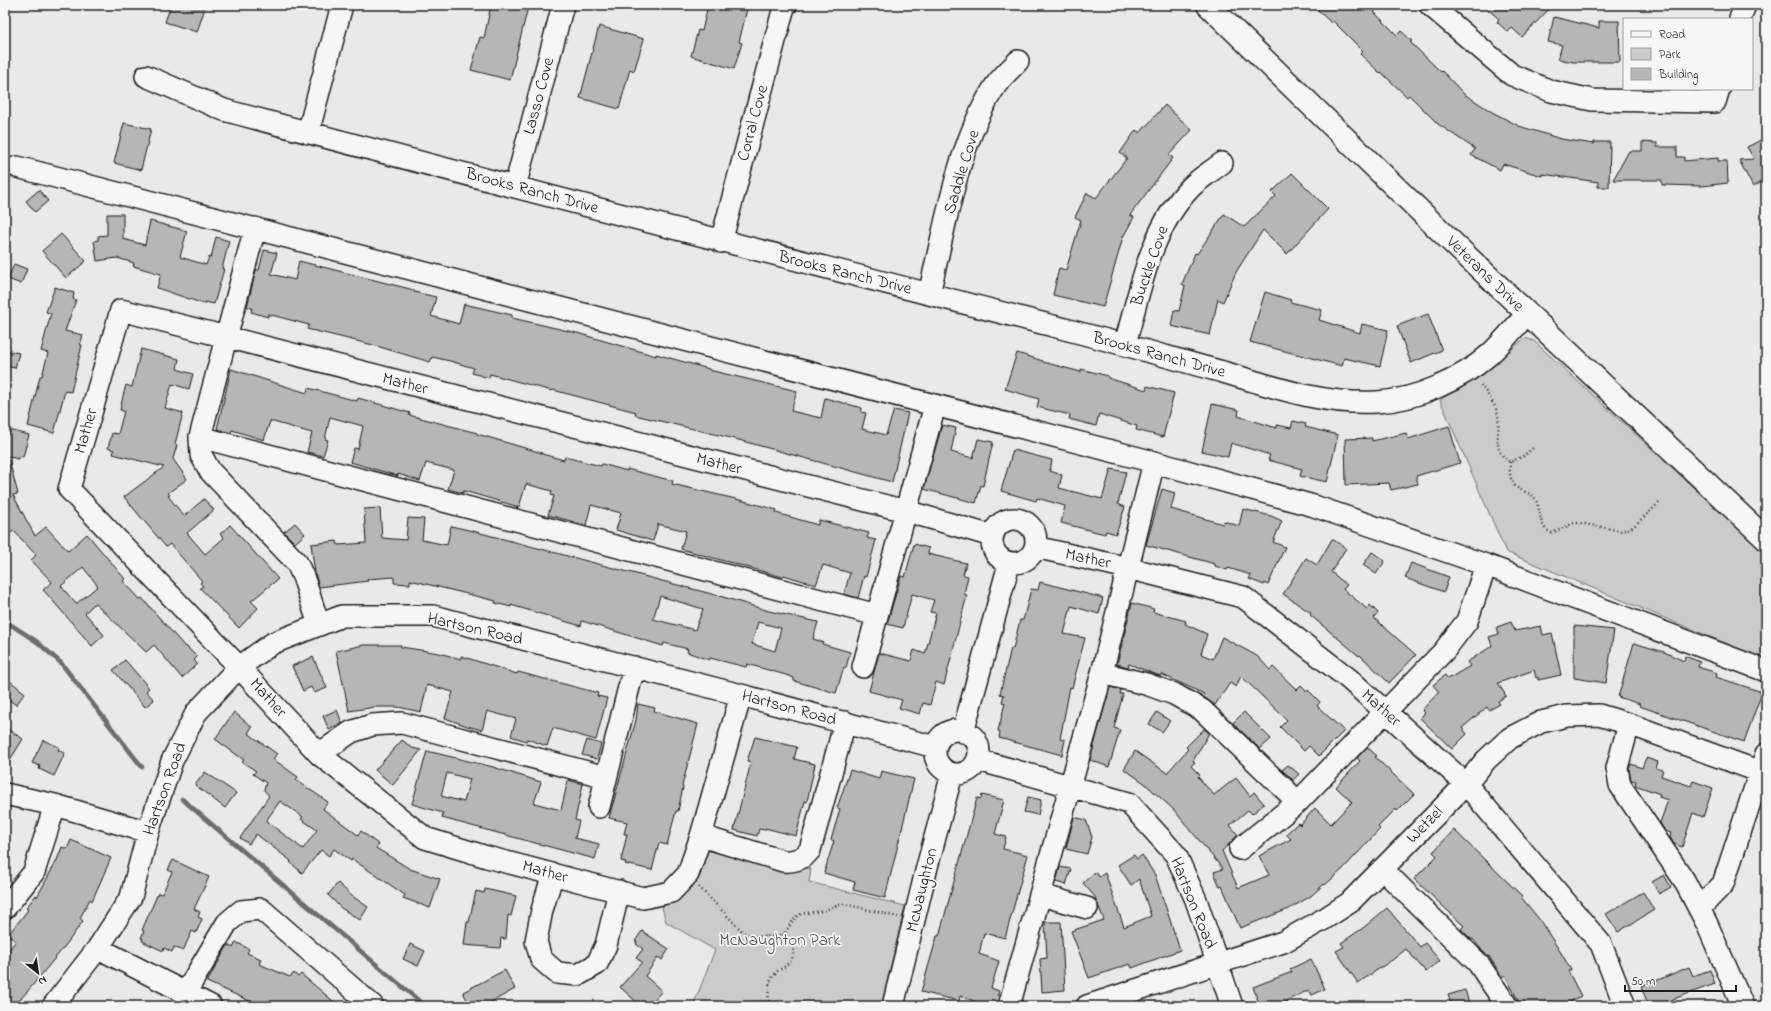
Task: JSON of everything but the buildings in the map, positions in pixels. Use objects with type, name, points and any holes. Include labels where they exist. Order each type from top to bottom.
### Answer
[{"type":"main road","name":"Veterans Drive","points":[[1208,5],[1527,314],[1766,539]]},
{"type":"street","points":[[308,133],[342,5]]},
{"type":"street","name":"Lasso Cove","points":[[515,187],[564,5]]},
{"type":"street","name":"Corral Cove","points":[[721,242],[784,7],[786,5]]},
{"type":"street","points":[[1430,5],[1512,75],[1551,91],[1592,100],[1715,102],[1719,90]]},
{"type":"street","points":[[1740,18],[1745,5]]},
{"type":"street","name":"Saddle Cove","points":[[929,294],[960,165],[976,123],[994,88],[1018,61]]},
{"type":"street","name":"Brooks Ranch Drive","points":[[146,76],[224,110],[721,242],[1125,344],[1304,395],[1340,401],[1376,402],[1404,399],[1440,386],[1490,355],[1527,314]]},
{"type":"street","name":"Buckle Cove","points":[[1125,344],[1152,251],[1164,222],[1191,188],[1222,163]]},
{"type":"street","points":[[17,167],[1154,462],[1314,506],[1486,565],[1766,671]]},
{"type":"street","points":[[255,228],[200,437],[201,455],[210,471],[297,563],[304,579],[319,625]]},
{"type":"street","name":"Mather","points":[[741,695],[701,836],[688,874],[671,892],[643,898],[487,857],[425,838],[319,754],[239,667],[69,489],[121,310],[906,511],[992,536]]},
{"type":"street","points":[[863,667],[935,405]]},
{"type":"street","points":[[200,437],[877,615]]},
{"type":"street","points":[[1009,1006],[1102,674],[1154,462]]},
{"type":"street","points":[[1018,519],[1026,521],[1034,533],[1035,548],[1028,559],[1016,564],[1009,564],[1003,562],[997,557],[993,550],[992,536],[999,524],[1005,521],[1018,519]]},
{"type":"street","name":"Mather","points":[[1035,548],[1128,568],[1243,597],[1349,679],[1466,784],[1601,944],[1625,1006]]},
{"type":"street","points":[[964,732],[1009,564]]},
{"type":"street","points":[[1240,849],[1298,802],[1444,651],[1467,621],[1486,565]]},
{"type":"street","name":"Hartson Road","points":[[53,1006],[98,948],[131,897],[148,832],[172,761],[196,714],[239,667],[273,643],[342,616],[433,616],[845,722],[935,747]]},
{"type":"street","points":[[599,807],[634,667]]},
{"type":"street","points":[[1102,674],[1146,684],[1174,694],[1202,710],[1298,802]]},
{"type":"street","name":"Wetzel","points":[[1087,1006],[1283,942],[1324,919],[1349,903],[1466,784],[1486,760],[1510,738],[1541,722],[1567,716],[1599,715],[1764,766]]},
{"type":"street","points":[[701,836],[783,861],[791,862],[802,858],[810,850],[845,722]]},
{"type":"street","points":[[319,754],[352,732],[372,726],[402,724],[606,776]]},
{"type":"street","points":[[1629,724],[1616,768],[1620,785],[1684,880],[1699,909],[1743,1006]]},
{"type":"street","points":[[957,731],[964,732],[975,738],[979,752],[978,760],[973,768],[966,772],[952,774],[940,768],[936,760],[935,747],[942,736],[957,731]]},
{"type":"street","name":"Hartson Road","points":[[978,760],[1129,802],[1176,855],[1196,900],[1232,1006]]},
{"type":"street","points":[[1699,909],[1723,884],[1764,766]]},
{"type":"street","name":"McNaughton","points":[[894,1006],[927,867],[952,774]]},
{"type":"street","points":[[5,794],[55,805],[148,832]]},
{"type":"street","points":[[5,908],[34,872],[55,805]]},
{"type":"street","points":[[1382,869],[1478,963],[1507,1006]]},
{"type":"street","points":[[553,874],[542,910],[536,941],[541,959],[557,972],[578,975],[597,964],[606,945],[619,892]]},
{"type":"street","points":[[1041,894],[1088,908]]},
{"type":"street","points":[[186,992],[227,923],[241,911],[261,909],[373,1006]]},
{"type":"street","points":[[98,948],[211,1006]]},
{"type":"path","points":[[1481,385],[1496,409],[1498,416],[1498,448],[1501,454],[1510,462],[1510,474],[1514,484],[1536,500],[1539,516],[1549,532],[1552,533],[1580,523],[1622,531],[1632,527],[1659,503]]},
{"type":"path","points":[[1510,462],[1522,457],[1533,448]]},
{"type":"path","points":[[698,886],[743,932],[762,937],[785,934]]},
{"type":"path","points":[[785,934],[795,916],[806,912],[822,911],[837,904],[852,905],[899,917]]},
{"type":"path","points":[[769,1001],[770,984],[774,974],[790,962],[793,956],[792,942],[785,934]]},
{"type":"path","points":[[742,1006],[751,1002],[769,1001],[780,1006]]},
{"type":"green space","points":[[1525,338],[1534,341],[1766,554],[1766,660],[1506,552],[1440,400],[1480,376]]},
{"type":"green space","name":"McNaughton Park","points":[[714,845],[811,869],[809,882],[905,906],[881,1006],[693,1006],[715,950],[666,922],[662,907],[682,895],[696,883],[701,874],[706,856],[710,848]]},
{"type":"waterway","points":[[5,621],[36,641],[61,663],[142,767]]},
{"type":"waterway","points":[[182,799],[425,1006]]}]
